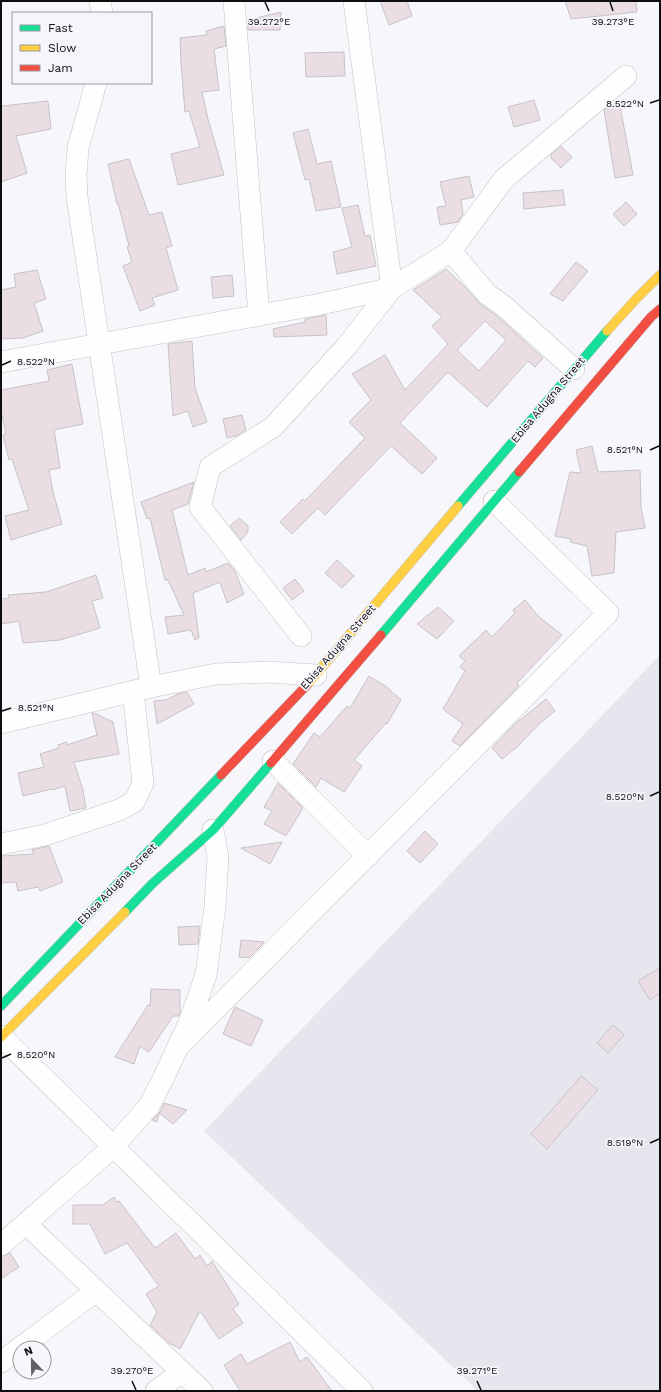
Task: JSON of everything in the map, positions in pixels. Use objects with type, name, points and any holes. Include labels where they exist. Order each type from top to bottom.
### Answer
[{"type":"main road","name":"Ebisa Adugna Street","points":[[1,1006],[316,675],[574,369],[636,299],[660,275]]},
{"type":"main road","points":[[1,1037],[152,883],[213,830],[332,693],[660,308]]},
{"type":"street","points":[[100,1],[102,12]]},
{"type":"street","points":[[234,1],[259,315]]},
{"type":"street","points":[[301,636],[200,507],[210,467],[273,427],[346,347],[392,288],[354,1]]},
{"type":"street","points":[[1,362],[321,304],[392,288],[451,251],[504,179],[626,76]]},
{"type":"street","points":[[1,844],[45,835],[119,810],[134,802],[143,783],[142,689],[100,344],[80,216],[76,176],[78,148],[96,84]]},
{"type":"street","points":[[451,251],[487,294],[505,307],[574,369]]},
{"type":"street","points":[[177,1048],[608,613],[494,501]]},
{"type":"street","points":[[1,723],[142,689],[216,674],[268,672],[316,675]]},
{"type":"street","points":[[273,761],[368,856]]},
{"type":"street","points":[[1,1245],[114,1146],[149,1106],[188,1023],[206,975],[215,907],[218,858],[213,830]]},
{"type":"street","points":[[1,1037],[114,1146],[362,1391]]},
{"type":"street","points":[[26,1224],[202,1391]]},
{"type":"street","points":[[1,1362],[96,1291]]},
{"type":"street","points":[[156,1391],[182,1372]]},
{"type":"shaded area","points":[[660,655],[660,1391],[478,1391],[204,1131]]},
{"type":"building","points":[[380,1],[407,1],[412,16],[389,25]]},
{"type":"building","points":[[565,1],[636,1],[637,12],[571,19]]},
{"type":"building","points":[[281,12],[280,30],[248,30],[248,20]]},
{"type":"building","points":[[224,26],[226,46],[214,49],[219,90],[202,92],[224,175],[178,185],[171,154],[200,147],[189,111],[185,112],[180,38],[207,35],[206,31]]},
{"type":"building","points":[[344,52],[345,76],[306,77],[305,53]]},
{"type":"building","points":[[534,100],[540,120],[514,127],[508,107]]},
{"type":"building","points":[[48,101],[51,129],[16,136],[27,173],[1,182],[1,103],[2,106]]},
{"type":"building","points":[[620,106],[633,175],[615,178],[604,110],[607,108]]},
{"type":"building","points":[[308,129],[317,164],[331,161],[341,207],[316,211],[309,179],[305,180],[293,133]]},
{"type":"building","points":[[561,146],[572,157],[561,168],[551,158],[551,155]]},
{"type":"building","points":[[129,159],[149,215],[162,212],[172,246],[166,248],[178,290],[152,298],[155,305],[140,311],[123,266],[132,262],[127,247],[129,246],[118,203],[117,204],[108,164]]},
{"type":"building","points":[[469,176],[474,197],[461,200],[463,214],[458,222],[440,225],[437,207],[446,206],[440,182]]},
{"type":"building","points":[[563,190],[565,205],[524,209],[523,193]]},
{"type":"building","points":[[626,202],[637,214],[624,226],[613,214]]},
{"type":"building","points":[[358,205],[365,236],[370,235],[376,266],[337,274],[333,252],[352,247],[342,208]]},
{"type":"building","points":[[576,262],[588,271],[563,301],[550,294]]},
{"type":"building","points":[[446,269],[480,304],[497,316],[543,358],[535,367],[528,361],[487,407],[448,372],[400,423],[437,458],[422,474],[391,446],[325,515],[318,508],[292,534],[280,522],[303,499],[305,501],[365,438],[349,422],[371,400],[352,374],[385,355],[405,390],[448,344],[432,326],[442,317],[413,290]],"holes":[[[485,321],[506,340],[479,371],[457,350]]]},
{"type":"building","points":[[37,270],[46,299],[34,303],[43,331],[23,338],[1,339],[1,290],[16,287],[14,274]]},
{"type":"building","points":[[232,275],[234,296],[213,298],[211,277]]},
{"type":"building","points":[[326,315],[327,335],[274,337],[273,329],[305,322],[305,319]]},
{"type":"building","points":[[192,341],[195,388],[207,422],[193,427],[188,411],[173,416],[168,344]]},
{"type":"building","points":[[72,364],[83,424],[54,430],[60,468],[49,470],[53,492],[62,524],[11,540],[5,516],[29,510],[12,459],[9,460],[3,435],[6,434],[1,410],[1,390],[49,381],[47,370]]},
{"type":"building","points":[[242,415],[246,430],[236,436],[227,438],[223,419]]},
{"type":"building","points":[[592,446],[598,472],[640,470],[641,507],[645,528],[616,532],[614,573],[592,576],[587,546],[570,542],[571,539],[555,536],[570,472],[581,473],[576,450]]},
{"type":"building","points":[[194,482],[188,504],[172,510],[188,575],[205,568],[206,572],[228,563],[235,571],[244,594],[227,603],[220,582],[193,593],[199,638],[195,640],[191,630],[168,634],[165,617],[184,615],[168,580],[165,580],[150,518],[147,519],[141,502]]},
{"type":"building","points":[[239,518],[248,526],[248,532],[241,540],[230,526]]},
{"type":"building","points":[[337,560],[354,576],[342,588],[325,573]]},
{"type":"building","points":[[96,575],[103,598],[92,601],[100,628],[60,640],[23,643],[19,621],[1,624],[1,599],[9,598],[8,595],[46,592]]},
{"type":"building","points":[[295,579],[304,591],[292,600],[283,588]]},
{"type":"building","points":[[525,600],[538,616],[562,635],[517,683],[519,685],[515,690],[460,746],[452,741],[463,724],[443,709],[465,671],[460,667],[465,661],[459,656],[486,630],[492,637],[515,613],[513,610]]},
{"type":"building","points":[[438,607],[454,621],[437,639],[417,624]]},
{"type":"building","points":[[369,676],[388,688],[401,700],[387,724],[386,723],[354,760],[362,766],[344,792],[321,778],[316,787],[293,764],[314,733],[320,737],[347,706],[350,708]]},
{"type":"building","points":[[187,692],[194,704],[157,724],[154,701],[166,700],[178,694]]},
{"type":"building","points":[[546,699],[555,711],[502,759],[492,748],[514,725]]},
{"type":"building","points":[[92,713],[113,722],[119,754],[74,762],[83,790],[86,808],[70,811],[65,786],[23,796],[18,773],[44,767],[40,754],[59,748],[58,745],[67,742],[67,745],[97,735]]},
{"type":"building","points":[[278,783],[303,808],[286,836],[264,824],[272,811],[264,807]]},
{"type":"building","points":[[425,831],[438,844],[420,863],[407,851]]},
{"type":"building","points":[[282,842],[270,864],[241,848]]},
{"type":"building","points":[[49,846],[63,882],[40,891],[38,887],[18,891],[16,882],[1,883],[1,856],[34,854],[32,850]]},
{"type":"building","points":[[200,926],[198,944],[179,945],[178,927]]},
{"type":"building","points":[[241,940],[264,943],[249,958],[239,957]]},
{"type":"building","points":[[660,968],[660,993],[650,1000],[638,981]]},
{"type":"building","points":[[151,989],[180,990],[179,1016],[173,1016],[149,1052],[140,1046],[134,1064],[115,1057],[148,1005],[150,1006]]},
{"type":"building","points":[[235,1007],[263,1020],[251,1046],[223,1034]]},
{"type":"building","points":[[613,1025],[624,1035],[608,1053],[597,1043]]},
{"type":"building","points":[[581,1076],[598,1090],[547,1149],[531,1134]]},
{"type":"building","points":[[164,1103],[187,1110],[173,1124],[159,1113]]},
{"type":"building","points":[[159,1113],[157,1122],[152,1120]]},
{"type":"building","points":[[114,1197],[117,1202],[119,1201],[155,1248],[176,1233],[195,1259],[200,1255],[207,1266],[212,1261],[239,1304],[233,1309],[243,1323],[219,1339],[200,1311],[180,1349],[169,1343],[150,1325],[157,1312],[146,1294],[159,1286],[127,1243],[105,1254],[90,1224],[73,1224],[73,1205],[103,1205]]},
{"type":"building","points":[[10,1253],[19,1267],[1,1279],[1,1257]]},
{"type":"building","points":[[290,1342],[300,1362],[307,1357],[332,1391],[240,1391],[224,1365],[241,1354],[247,1364]]},
{"type":"traffic: fast","points":[[458,506],[607,331]]},
{"type":"traffic: fast","points":[[381,635],[519,472]]},
{"type":"traffic: fast","points":[[125,912],[153,883],[213,830],[271,763]]},
{"type":"traffic: fast","points":[[1,1006],[221,775]]},
{"type":"traffic: slow","points":[[607,331],[660,275]]},
{"type":"traffic: slow","points":[[307,685],[458,506]]},
{"type":"traffic: slow","points":[[1,1037],[125,912]]},
{"type":"traffic: jam","points":[[519,472],[651,317],[660,309]]},
{"type":"traffic: jam","points":[[271,763],[381,635]]},
{"type":"traffic: jam","points":[[221,775],[307,685]]}]
